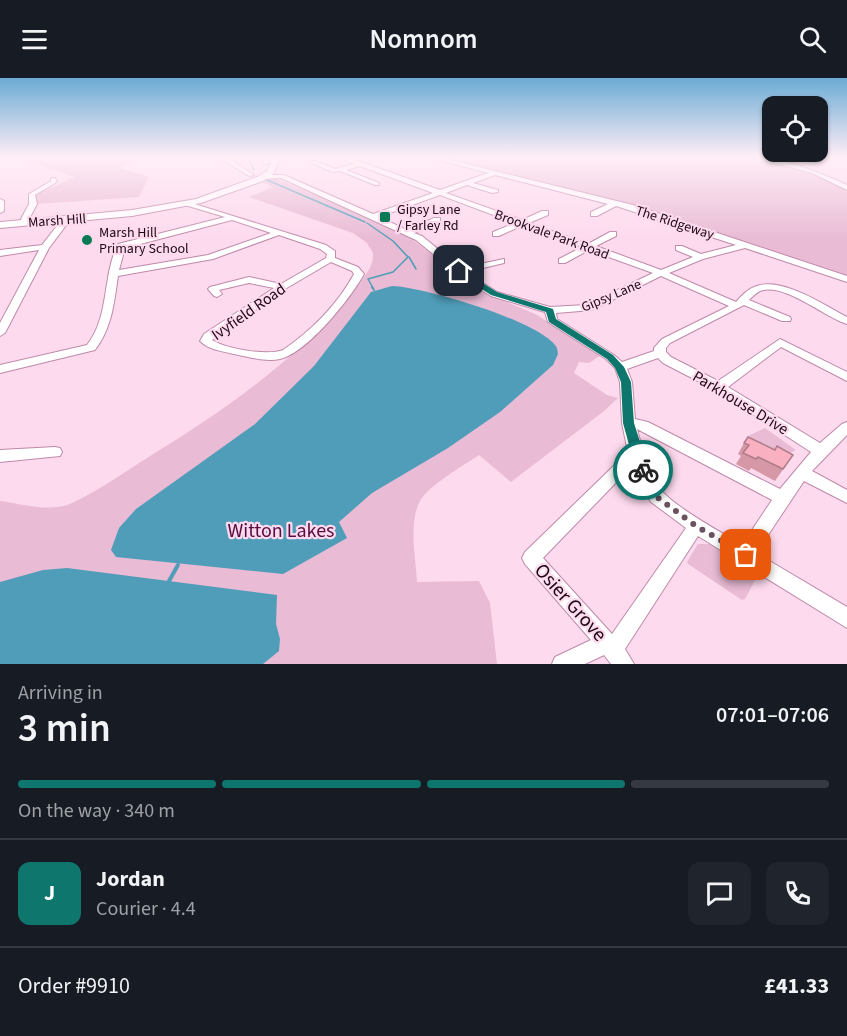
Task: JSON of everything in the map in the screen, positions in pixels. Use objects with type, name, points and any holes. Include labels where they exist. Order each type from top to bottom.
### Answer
[{"type":"main road","name":"Marsh Hill","points":[[0,224],[25,219],[68,218],[131,211],[202,197],[239,184]]},
{"type":"main road","name":"Marsh Hill","points":[[0,224],[139,212],[188,202],[247,184]]},
{"type":"street","points":[[25,219],[33,204],[32,194],[50,184]]},
{"type":"street","name":"Gipsy Lane","points":[[300,184],[408,232],[459,271],[494,294],[550,310],[588,308],[700,257],[746,245]]},
{"type":"street","name":"Brookvale Park Road","points":[[416,184],[661,273]]},
{"type":"street","points":[[373,216],[463,184]]},
{"type":"street","points":[[471,184],[492,191]]},
{"type":"street","name":"The Ridgeway","points":[[540,184],[615,203],[847,279]]},
{"type":"street","points":[[0,201],[0,211]]},
{"type":"street","name":"Ivyfield Road","points":[[188,202],[332,253],[330,259],[282,287],[208,336],[206,341],[213,346],[279,356],[291,351],[333,309],[359,276],[355,269],[330,259]]},
{"type":"street","points":[[594,214],[615,203]]},
{"type":"street","points":[[496,234],[546,213]]},
{"type":"street","points":[[0,333],[3,318],[45,247],[68,218]]},
{"type":"street","points":[[0,369],[91,348],[98,341],[121,246],[231,218]]},
{"type":"street","points":[[408,232],[437,220]]},
{"type":"street","points":[[113,274],[210,257],[278,233]]},
{"type":"street","points":[[562,261],[613,234]]},
{"type":"street","points":[[0,253],[45,247]]},
{"type":"street","points":[[678,248],[700,257]]},
{"type":"street","points":[[459,271],[501,261]]},
{"type":"street","points":[[661,273],[740,304],[786,319]]},
{"type":"street","points":[[217,294],[213,290],[249,280],[282,287]]},
{"type":"street","points":[[620,367],[660,354],[660,348],[666,341],[740,304],[758,288],[773,288],[791,293],[847,321]]},
{"type":"street","points":[[550,310],[552,321],[604,353],[620,367],[626,382],[629,423],[636,453],[650,488],[657,497],[696,526],[847,618]]},
{"type":"street","points":[[719,387],[780,342],[846,381]]},
{"type":"street","name":"Parkhouse Drive","points":[[660,354],[667,360],[719,387],[821,451]]},
{"type":"street","points":[[629,423],[643,425],[781,497]]},
{"type":"street","points":[[746,555],[781,497],[821,451],[847,427]]},
{"type":"street","points":[[0,456],[56,452]]},
{"type":"street","name":"Osier Grove","points":[[615,652],[531,558],[636,453]]},
{"type":"street","points":[[803,474],[847,497]]},
{"type":"street","points":[[562,664],[615,652],[696,526]]},
{"type":"green space","points":[[59,184],[145,184],[139,197],[36,204],[35,195]]},
{"type":"green space","name":"Witton Lakes","points":[[267,184],[290,184],[404,233],[479,290],[537,315],[601,355],[589,363],[579,362],[574,373],[607,395],[618,398],[604,411],[511,482],[479,455],[447,476],[424,495],[416,510],[414,552],[417,582],[479,581],[490,603],[497,664],[0,664],[0,501],[36,507],[64,506],[110,482],[205,421],[285,361],[333,314],[370,268],[373,253],[367,243],[353,233],[249,197],[273,187]]},
{"type":"green space","points":[[550,184],[837,184],[847,192],[847,276],[614,200]]},
{"type":"green space","points":[[765,428],[796,450],[779,459],[748,436]]},
{"type":"green space","points":[[698,544],[715,544],[760,571],[745,599],[742,600],[688,564]]},
{"type":"water","name":"Witton Lakes","points":[[392,286],[455,299],[507,317],[530,327],[547,338],[557,348],[558,354],[553,365],[500,412],[448,448],[372,493],[339,522],[347,538],[283,574],[116,557],[111,550],[119,528],[136,509],[255,424],[314,366],[371,292]]},
{"type":"water","name":"Witton Lakes","points":[[67,568],[277,595],[276,624],[280,639],[279,651],[263,664],[0,664],[0,582],[43,570]]},
{"type":"building","points":[[748,437],[775,450],[777,446],[793,455],[783,469],[758,457],[756,459],[743,453],[749,445],[744,443]]},
{"type":"waterway","points":[[277,184],[365,222]]},
{"type":"waterway","points":[[367,223],[393,241],[408,257],[393,272],[368,279],[373,288]]},
{"type":"waterway","points":[[409,257],[416,269]]},
{"type":"waterway","points":[[169,581],[178,565]]},
{"type":"way so far","points":[[643,470],[650,488],[657,497],[696,526],[746,555]]},
{"type":"place","name":"Gipsy Lane / Farley Rd","points":[[385,217]]},
{"type":"place","name":"Marsh Hill Primary School","points":[[87,240]]},
{"type":"route","points":[[459,271],[494,294],[550,310],[552,321],[610,357],[620,367],[626,382],[629,423],[636,453],[643,470]]}]
